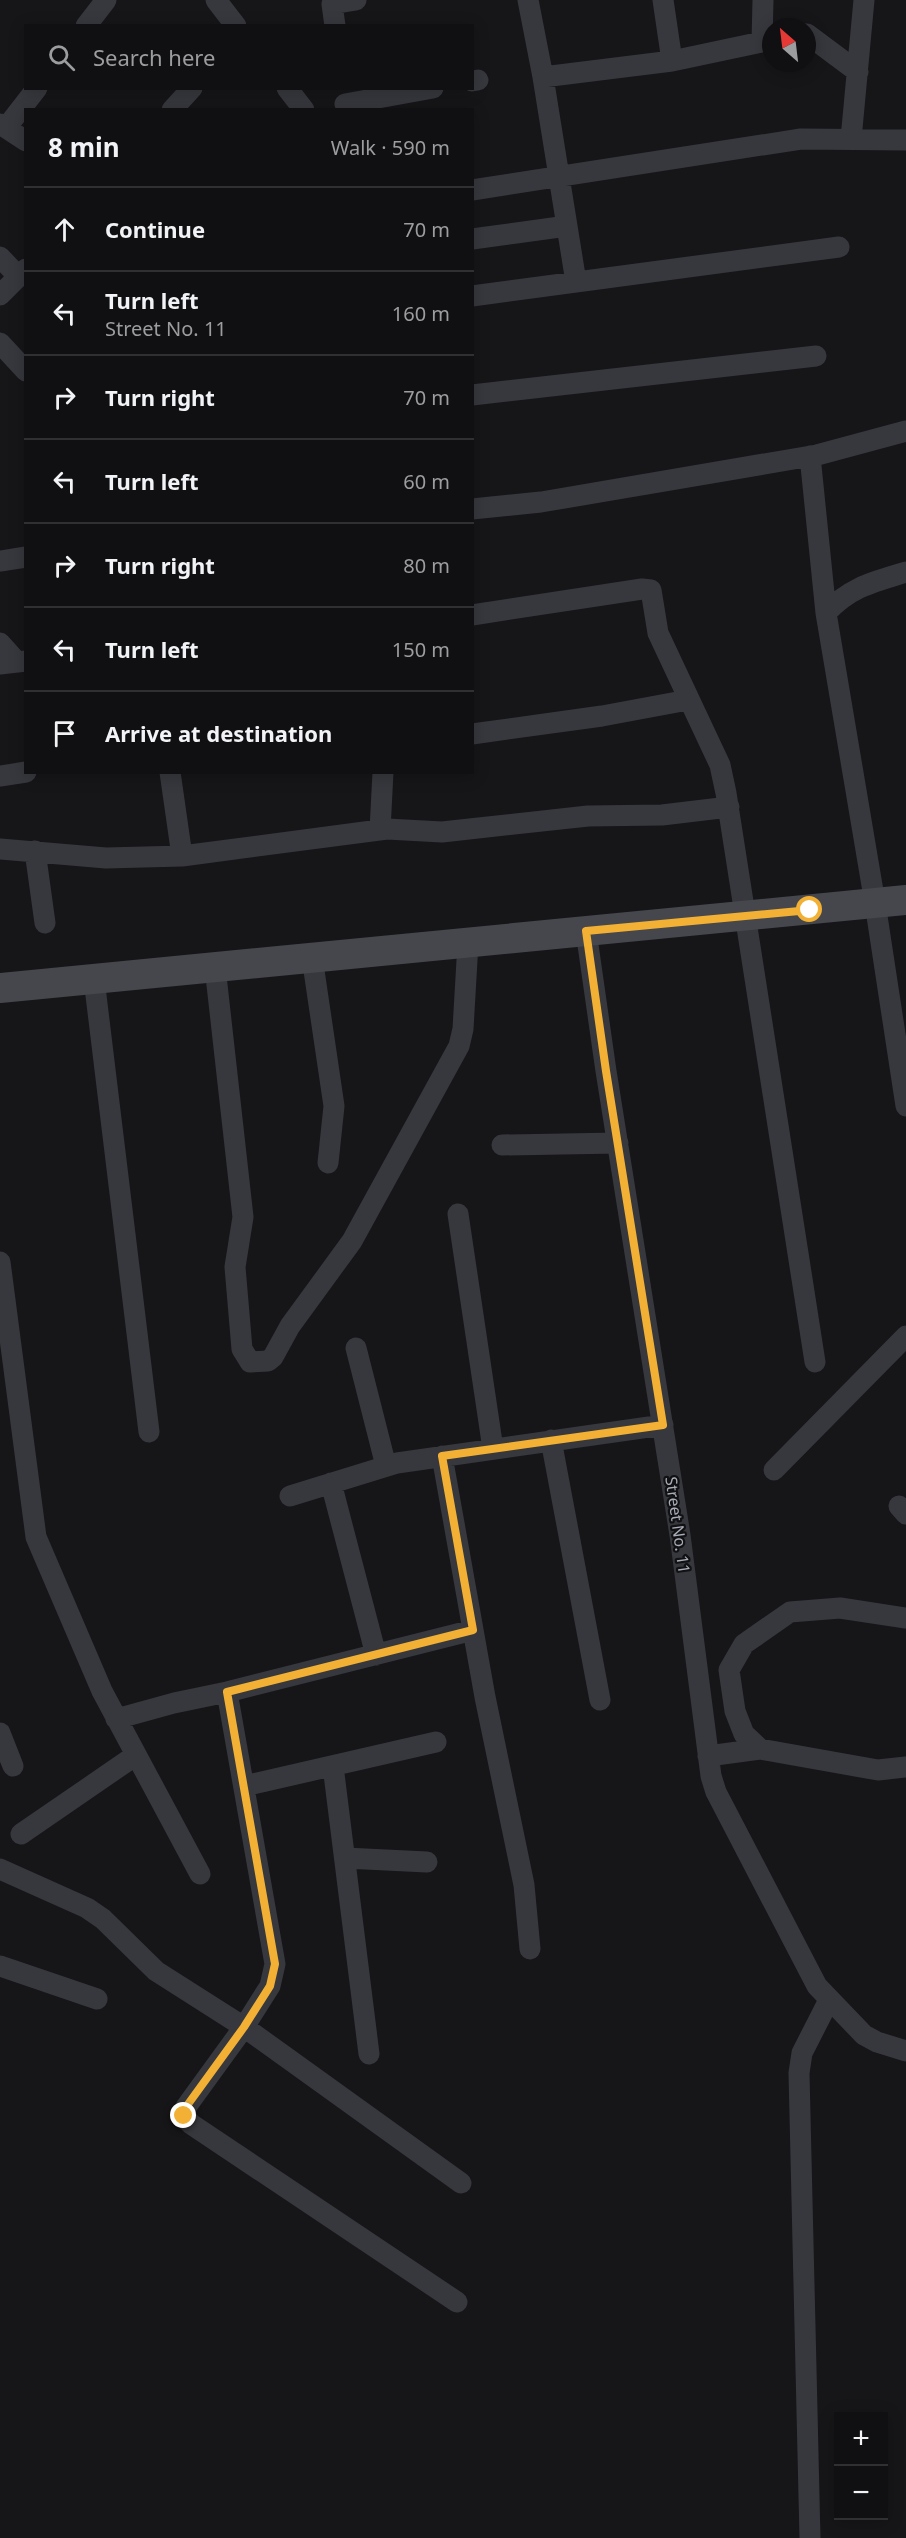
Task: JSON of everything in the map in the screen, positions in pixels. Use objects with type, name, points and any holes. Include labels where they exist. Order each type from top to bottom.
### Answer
[{"type":"street","points":[[88,24],[106,0]]},
{"type":"street","points":[[216,0],[234,24]]},
{"type":"street","points":[[335,24],[332,4],[357,0]]},
{"type":"street","points":[[528,0],[543,77],[576,282]]},
{"type":"street","points":[[663,0],[672,61]]},
{"type":"street","points":[[764,0],[765,18]]},
{"type":"street","points":[[851,139],[864,0]]},
{"type":"street","points":[[816,41],[858,72]]},
{"type":"street","points":[[543,77],[672,61],[762,42]]},
{"type":"street","points":[[24,140],[3,126],[35,90]]},
{"type":"street","points":[[174,108],[190,90]]},
{"type":"street","points":[[288,90],[302,108]]},
{"type":"street","points":[[345,101],[419,90]]},
{"type":"street","points":[[474,190],[801,139],[906,140]]},
{"type":"street","points":[[474,239],[567,226]]},
{"type":"street","points":[[474,296],[839,247]]},
{"type":"street","points":[[0,257],[22,272],[0,295]]},
{"type":"street","points":[[0,343],[24,369]]},
{"type":"street","points":[[474,395],[816,356]]},
{"type":"street","points":[[474,509],[541,502],[810,456],[906,431]]},
{"type":"street","points":[[810,456],[826,613],[875,903],[906,1106]]},
{"type":"street","points":[[0,561],[24,557]]},
{"type":"street","points":[[826,613],[837,601],[858,586],[906,572]]},
{"type":"street","points":[[474,615],[646,588],[651,590],[658,633],[720,765],[729,807],[815,1362]]},
{"type":"street","points":[[0,643],[14,662]]},
{"type":"street","points":[[474,734],[602,716],[688,700]]},
{"type":"street","points":[[0,776],[24,772]]},
{"type":"street","points":[[170,774],[182,856]]},
{"type":"street","points":[[381,830],[383,774]]},
{"type":"street","points":[[0,849],[106,858],[182,856],[381,830],[442,832],[588,816],[662,815],[729,807]]},
{"type":"street","points":[[35,851],[45,923]]},
{"type":"street","points":[[0,988],[906,900]]},
{"type":"street","name":"Street No. 11","points":[[586,931],[680,1535],[708,1756],[716,1792],[817,1986],[864,2035],[877,2042],[906,2051]]},
{"type":"street","points":[[215,967],[243,1217],[236,1267],[242,1349],[250,1362],[268,1361],[277,1353],[290,1326],[352,1241],[459,1046],[463,1029],[468,942]]},
{"type":"street","points":[[312,957],[334,1106],[328,1163]]},
{"type":"street","points":[[94,979],[149,1432]]},
{"type":"street","points":[[502,1145],[618,1143]]},
{"type":"street","points":[[458,1214],[493,1449]]},
{"type":"street","points":[[0,1262],[36,1537],[102,1691],[200,1874]]},
{"type":"street","points":[[774,1470],[906,1336]]},
{"type":"street","points":[[356,1348],[386,1466]]},
{"type":"street","points":[[290,1496],[386,1466],[663,1425]]},
{"type":"street","points":[[551,1440],[600,1700]]},
{"type":"street","points":[[442,1456],[473,1630],[524,1885],[530,1949]]},
{"type":"street","points":[[331,1483],[376,1655]]},
{"type":"street","points":[[760,1749],[744,1734],[735,1711],[729,1670],[744,1644],[790,1612],[840,1608],[906,1618]]},
{"type":"street","points":[[116,1719],[473,1630]]},
{"type":"street","points":[[227,1692],[275,1964],[270,1986],[244,2027],[186,2107],[184,2116],[190,2124],[457,2302]]},
{"type":"street","points":[[0,1732],[13,1766]]},
{"type":"street","points":[[244,1786],[436,1742]]},
{"type":"street","points":[[708,1756],[760,1749],[878,1770],[906,1767]]},
{"type":"street","points":[[21,1834],[136,1755]]},
{"type":"street","points":[[333,1766],[369,2054]]},
{"type":"street","points":[[345,1858],[427,1862]]},
{"type":"street","points":[[0,1869],[87,1908],[103,1919],[156,1971],[244,2027],[461,2183]]},
{"type":"street","points":[[0,1966],[97,1999]]},
{"type":"street","points":[[810,2538],[799,2073],[802,2054],[829,2000]]},
{"type":"route","points":[[184,2116],[186,2107],[244,2027],[270,1986],[275,1964],[227,1692],[473,1630],[442,1456],[663,1425],[606,1071],[586,931],[810,910]]}]
